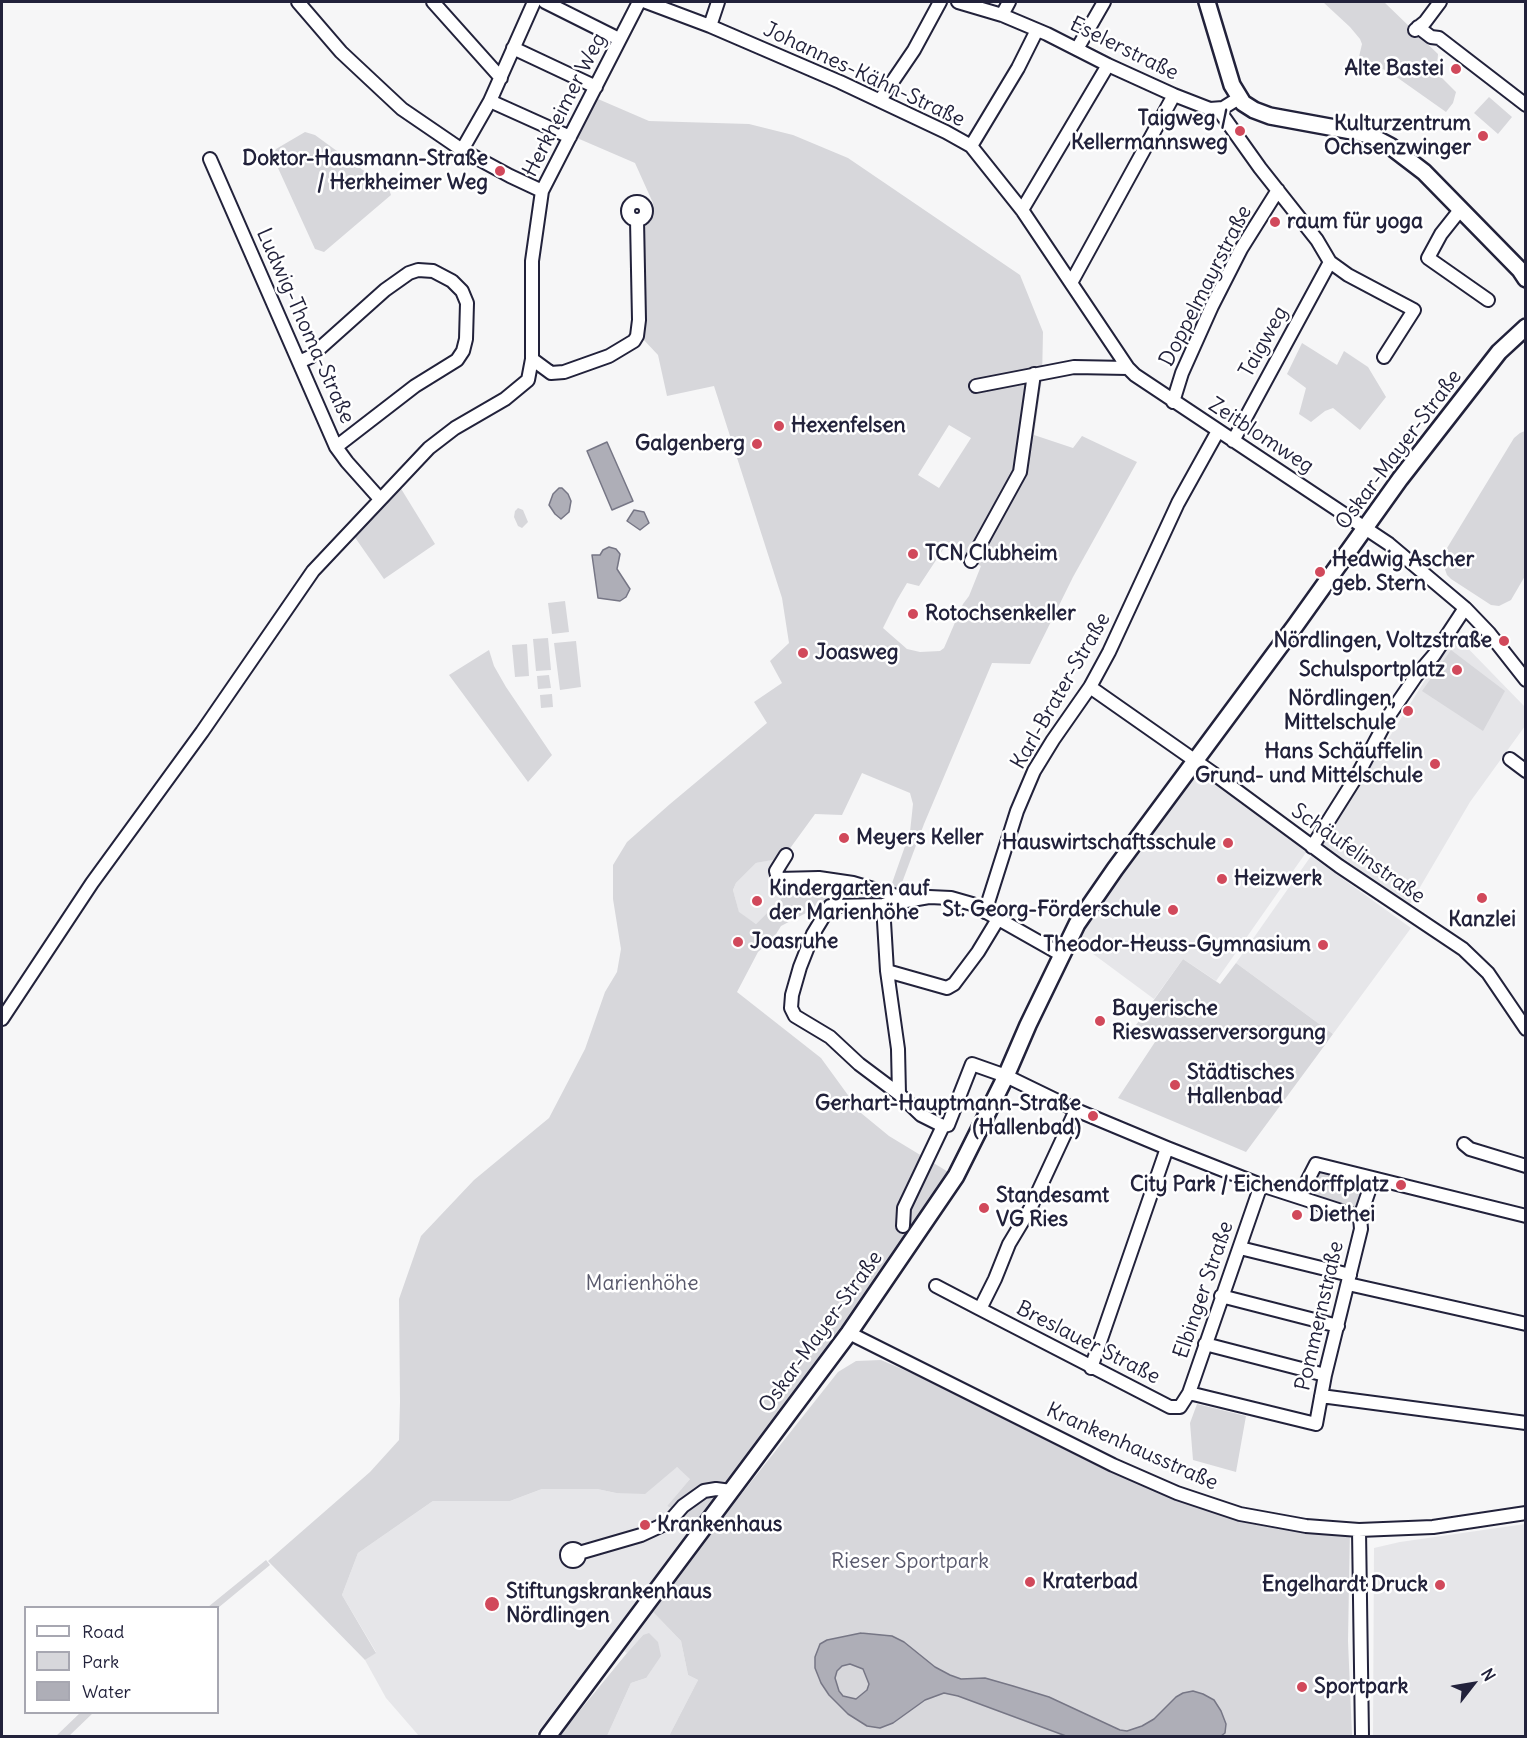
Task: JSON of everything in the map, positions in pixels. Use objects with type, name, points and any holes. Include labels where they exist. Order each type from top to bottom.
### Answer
[{"type":"main road","points":[[1207,2],[1232,85],[1239,98],[1247,106],[1260,113],[1345,129],[1380,141],[1424,172],[1520,270],[1526,279]]},
{"type":"main road","name":"Oskar-Mayer-Straße","points":[[548,1737],[694,1538],[849,1333],[956,1176],[1077,924],[1366,527],[1499,352],[1526,327]]},
{"type":"street","points":[[298,2],[341,52],[402,109],[462,150],[510,177],[542,191]]},
{"type":"street","points":[[433,2],[501,78]]},
{"type":"street","points":[[462,150],[490,101],[534,2]]},
{"type":"street","points":[[545,2],[619,39]]},
{"type":"street","name":"Herkheimer Weg","points":[[2,1019],[92,883],[202,732],[313,571],[418,459],[455,428],[505,399],[528,380],[532,359],[532,261],[542,191],[639,2]]},
{"type":"street","name":"Johannes-Kähn-Straße","points":[[646,2],[710,26],[880,100],[970,146],[1022,210],[1131,372]]},
{"type":"street","points":[[710,26],[718,2]]},
{"type":"street","points":[[880,100],[914,50],[940,2]]},
{"type":"street","name":"Eselerstraße","points":[[958,2],[1002,15],[1174,95],[1210,109],[1218,109]]},
{"type":"street","points":[[1002,15],[1009,2]]},
{"type":"street","points":[[1077,49],[1104,2]]},
{"type":"street","points":[[1440,2],[1425,22],[1417,28],[1431,37],[1439,38],[1526,105]]},
{"type":"street","points":[[970,146],[1018,68],[1037,30]]},
{"type":"street","points":[[513,48],[596,87]]},
{"type":"street","points":[[1022,210],[1107,65]]},
{"type":"street","points":[[1071,283],[1174,95]]},
{"type":"street","points":[[1239,98],[1218,109],[1317,240],[1330,262],[1348,275],[1414,310],[1384,357]]},
{"type":"street","points":[[490,101],[570,137]]},
{"type":"street","name":"Ludwig-Thoma-Straße","points":[[210,159],[336,447],[380,499]]},
{"type":"street","name":"Doppelmayrstraße","points":[[1173,402],[1182,373],[1212,306],[1241,249],[1278,190]]},
{"type":"street","points":[[1460,210],[1441,234],[1428,258],[1488,300]]},
{"type":"street","points":[[532,359],[551,373],[564,372],[609,356],[634,341],[639,320],[637,220]]},
{"type":"street","name":"Taigweg","points":[[1233,441],[1330,262]]},
{"type":"street","points":[[299,362],[309,357],[385,290],[410,273],[418,270],[433,271],[452,280],[462,291],[467,303],[466,339],[463,351],[457,360],[415,386],[336,447]]},
{"type":"street","points":[[976,386],[1074,368],[1131,372]]},
{"type":"street","name":"Zeitblomweg","points":[[1131,372],[1173,402],[1366,527],[1466,608],[1526,680]]},
{"type":"street","points":[[971,561],[1020,472],[1034,374]]},
{"type":"street","name":"Karl-Brater-Straße","points":[[985,912],[1017,811],[1034,771],[1090,687],[1109,652],[1178,503],[1218,431]]},
{"type":"street","points":[[1312,847],[1358,774],[1390,714],[1466,608]]},
{"type":"street","name":"Schäufelinstraße","points":[[1090,687],[1158,736],[1195,759],[1312,847],[1463,949],[1488,973],[1526,1029]]},
{"type":"street","points":[[1510,759],[1526,771]]},
{"type":"street","points":[[786,855],[776,871],[778,879],[819,878],[853,883],[911,900]]},
{"type":"street","points":[[943,1126],[921,1115],[830,1037],[795,1016],[791,1008],[792,995],[800,967],[813,934],[830,906],[883,905],[928,897],[951,898],[972,904],[1062,955]]},
{"type":"street","points":[[883,905],[887,971],[898,1049],[899,1095]]},
{"type":"street","points":[[887,971],[947,988],[954,984],[978,952],[998,919]]},
{"type":"street","points":[[903,1226],[904,1208],[943,1126],[948,1125],[972,1064],[1006,1076],[1076,1110],[1167,1148],[1261,1185],[1360,1217]]},
{"type":"street","points":[[980,1309],[1009,1244],[1030,1209],[1076,1110]]},
{"type":"street","points":[[1464,1144],[1470,1149],[1526,1166]]},
{"type":"street","points":[[1091,1368],[1167,1148]]},
{"type":"street","points":[[1299,1197],[1316,1164],[1526,1216]]},
{"type":"street","name":"Pommernstraße","points":[[1189,1393],[1316,1424],[1325,1375],[1361,1229],[1360,1217],[1377,1180]]},
{"type":"street","name":"Elbinger Straße","points":[[1180,1407],[1189,1393],[1261,1185]]},
{"type":"street","points":[[1240,1248],[1349,1280],[1526,1324]]},
{"type":"street","name":"Breslauer Straße","points":[[936,1286],[1091,1368],[1170,1407],[1180,1407]]},
{"type":"street","points":[[1221,1296],[1338,1326]]},
{"type":"street","name":"Krankenhausstraße","points":[[849,1333],[1113,1465],[1177,1493],[1251,1516],[1306,1526],[1359,1530],[1433,1527],[1526,1513]]},
{"type":"street","points":[[1205,1344],[1325,1375]]},
{"type":"street","points":[[1321,1396],[1526,1423]]},
{"type":"street","points":[[579,1553],[641,1535],[669,1522],[683,1506],[704,1491],[716,1489],[731,1491]]},
{"type":"street","points":[[1359,1530],[1362,1737]]},
{"type":"shaded area","name":"Hans Schäuffelin Grund- und Mittelschule","points":[[1454,634],[1525,707],[1525,726],[1470,802],[1409,906],[1321,846]]},
{"type":"shaded area","points":[[1197,771],[1307,851],[1216,981],[1183,959],[1154,999],[1077,942],[1101,903]]},
{"type":"shaded area","name":"Theodor-Heuss-Gymnasium","points":[[1311,856],[1411,928],[1333,1034],[1236,963]]},
{"type":"shaded area","name":"Kindergarten auf der Marienhöhe","points":[[779,858],[796,884],[756,924],[739,913],[733,890],[736,883],[756,863]]},
{"type":"shaded area","name":"Stiftungskrankenhaus Nördlingen","points":[[677,1467],[691,1478],[667,1506],[697,1522],[613,1638],[624,1646],[653,1612],[681,1641],[688,1675],[698,1680],[669,1736],[607,1736],[631,1683],[646,1678],[643,1635],[627,1653],[607,1640],[535,1736],[419,1736],[386,1698],[365,1660],[376,1652],[342,1595],[358,1553],[433,1501],[510,1501],[542,1489],[597,1489],[616,1493]]},
{"type":"shaded area","points":[[1525,1524],[1525,1736],[1373,1736],[1374,1548],[1400,1542]]},
{"type":"green space","points":[[1323,2],[1384,2],[1438,54],[1437,67],[1440,76],[1456,92],[1453,103],[1446,112],[1388,71],[1358,61],[1362,44],[1360,39]]},
{"type":"green space","points":[[1489,97],[1512,117],[1498,134],[1474,113]]},
{"type":"green space","name":"Marienhöhe","points":[[598,99],[649,121],[749,124],[793,135],[848,158],[1020,275],[1043,332],[1042,379],[1034,435],[1073,448],[1082,436],[1137,462],[1073,577],[1030,664],[992,663],[924,824],[900,888],[891,886],[910,832],[913,804],[910,793],[862,773],[842,815],[815,814],[783,858],[756,863],[736,883],[733,890],[739,912],[756,924],[796,884],[829,888],[823,911],[806,913],[781,926],[773,939],[758,952],[737,992],[821,1058],[861,1113],[889,1136],[950,1173],[847,1320],[697,1522],[667,1506],[690,1479],[677,1467],[645,1494],[616,1493],[597,1489],[542,1489],[510,1501],[433,1501],[358,1553],[342,1595],[376,1653],[365,1660],[268,1561],[370,1472],[399,1440],[399,1299],[421,1236],[474,1180],[549,1118],[585,1049],[605,992],[617,972],[621,949],[613,899],[613,865],[627,842],[767,723],[754,702],[782,683],[770,661],[789,643],[782,598],[714,386],[667,396],[658,355],[642,338],[643,233],[653,203],[635,163],[577,138]],"holes":[[[949,425],[971,438],[939,488],[918,475]],[[944,548],[981,566],[944,648],[940,651],[920,652],[907,649],[883,628],[907,583],[919,586]]]},
{"type":"green space","points":[[305,132],[315,135],[389,189],[391,195],[324,252],[315,249],[273,157],[276,149]]},
{"type":"green space","points":[[1302,343],[1337,365],[1344,351],[1368,367],[1386,397],[1360,430],[1333,408],[1311,422],[1299,414],[1306,388],[1287,374]]},
{"type":"green space","points":[[1525,431],[1525,576],[1511,600],[1499,606],[1491,605],[1451,579],[1442,561],[1444,553],[1514,438]]},
{"type":"green space","points":[[400,487],[435,544],[384,579],[354,536]]},
{"type":"green space","points":[[518,508],[523,510],[528,522],[522,528],[518,526],[514,517]]},
{"type":"green space","points":[[565,601],[569,632],[552,634],[548,603]]},
{"type":"green space","points":[[548,638],[551,670],[536,671],[533,639]]},
{"type":"green space","points":[[576,641],[581,687],[560,690],[554,643]]},
{"type":"green space","points":[[527,644],[529,676],[515,677],[512,645]]},
{"type":"green space","points":[[489,650],[494,666],[506,687],[552,755],[528,782],[449,675]]},
{"type":"green space","name":"Schulsportplatz","points":[[1451,650],[1505,691],[1483,731],[1422,691]]},
{"type":"green space","points":[[549,675],[551,688],[538,689],[537,676]]},
{"type":"green space","points":[[552,694],[553,707],[541,708],[540,695]]},
{"type":"green space","points":[[1183,959],[1220,984],[1236,963],[1333,1034],[1246,1152],[1118,1098],[1155,1042],[1136,1025]]},
{"type":"green space","points":[[1328,1172],[1367,1184],[1356,1207],[1312,1194],[1312,1185],[1321,1173]]},
{"type":"green space","name":"Rieser Sportpark","points":[[881,1360],[1240,1514],[1350,1529],[1348,1641],[1352,1736],[669,1736],[698,1680],[688,1675],[681,1641],[653,1612],[739,1497],[838,1372],[856,1361]]},
{"type":"green space","points":[[1197,1404],[1246,1416],[1236,1472],[1193,1460],[1190,1423]]},
{"type":"green space","points":[[266,1560],[270,1565],[219,1607],[209,1606]]},
{"type":"green space","points":[[649,1633],[658,1642],[661,1656],[646,1678],[631,1683],[607,1736],[559,1736],[627,1653],[643,1635]]},
{"type":"green space","points":[[79,1714],[92,1714],[69,1736],[56,1736]]},
{"type":"water","points":[[607,442],[633,501],[612,510],[587,451]]},
{"type":"water","points":[[559,488],[568,494],[571,501],[569,512],[561,519],[549,505],[553,494]]},
{"type":"water","points":[[634,510],[644,512],[649,523],[640,530],[627,521]]},
{"type":"water","points":[[609,547],[616,549],[620,554],[617,569],[630,589],[626,597],[620,601],[598,598],[592,555],[600,555]]},
{"type":"water","points":[[861,1633],[892,1636],[950,1675],[961,1679],[985,1678],[1049,1697],[1120,1730],[1127,1731],[1154,1719],[1176,1697],[1193,1691],[1214,1700],[1226,1724],[1225,1733],[1221,1736],[1066,1736],[958,1696],[944,1693],[925,1700],[893,1723],[880,1728],[867,1726],[848,1714],[829,1695],[821,1683],[815,1668],[815,1657],[820,1644],[827,1640]],"holes":[[[850,1664],[863,1669],[869,1684],[867,1690],[856,1699],[843,1696],[835,1678],[837,1671],[842,1666]]]},
{"type":"place","name":"Alte Bastei","points":[[1456,69]]},
{"type":"place","name":"Taigweg / Kellermannsweg","points":[[1240,131]]},
{"type":"place","name":"Kulturzentrum Ochsenzwinger","points":[[1483,136]]},
{"type":"place","name":"Doktor-Hausmann-Straße / Herkheimer Weg","points":[[500,171]]},
{"type":"place","name":"raum für yoga","points":[[1275,222]]},
{"type":"place","name":"Hexenfelsen","points":[[779,426]]},
{"type":"place","name":"Galgenberg","points":[[757,444]]},
{"type":"place","name":"TCN Clubheim","points":[[913,554]]},
{"type":"place","name":"Hedwig Ascher geb. Stern","points":[[1320,572]]},
{"type":"place","name":"Rotochsenkeller","points":[[913,614]]},
{"type":"place","name":"Nördlingen, Voltzstraße","points":[[1504,641]]},
{"type":"place","name":"Joasweg","points":[[803,653]]},
{"type":"place","name":"Schulsportplatz","points":[[1457,670]]},
{"type":"place","name":"Nördlingen, Mittelschule","points":[[1408,711]]},
{"type":"place","name":"Hans Schäuffelin Grund- und Mittelschule","points":[[1435,764]]},
{"type":"place","name":"Meyers Keller","points":[[844,838]]},
{"type":"place","name":"Hauswirtschaftsschule","points":[[1228,843]]},
{"type":"place","name":"Heizwerk","points":[[1222,879]]},
{"type":"place","name":"Kanzlei","points":[[1482,898]]},
{"type":"place","name":"Kindergarten auf der Marienhöhe","points":[[757,901]]},
{"type":"place","name":"St. Georg-Förderschule","points":[[1173,910]]},
{"type":"place","name":"Joasruhe","points":[[738,942]]},
{"type":"place","name":"Theodor-Heuss-Gymnasium","points":[[1323,945]]},
{"type":"place","name":"Bayerische Rieswasserversorgung","points":[[1100,1021]]},
{"type":"place","name":"Städtisches Hallenbad","points":[[1175,1085]]},
{"type":"place","name":"Gerhart-Hauptmann-Straße (Hallenbad)","points":[[1093,1116]]},
{"type":"place","name":"City Park / Eichendorffplatz","points":[[1401,1185]]},
{"type":"place","name":"Standesamt VG Ries","points":[[984,1208]]},
{"type":"place","name":"Diethei","points":[[1297,1215]]},
{"type":"place","name":"Krankenhaus","points":[[645,1525]]},
{"type":"place","name":"Kraterbad","points":[[1030,1582]]},
{"type":"place","name":"Engelhardt Druck","points":[[1440,1585]]},
{"type":"place","name":"Stiftungskrankenhaus Nördlingen","points":[[492,1604]]},
{"type":"place","name":"Sportpark","points":[[1302,1687]]}]
